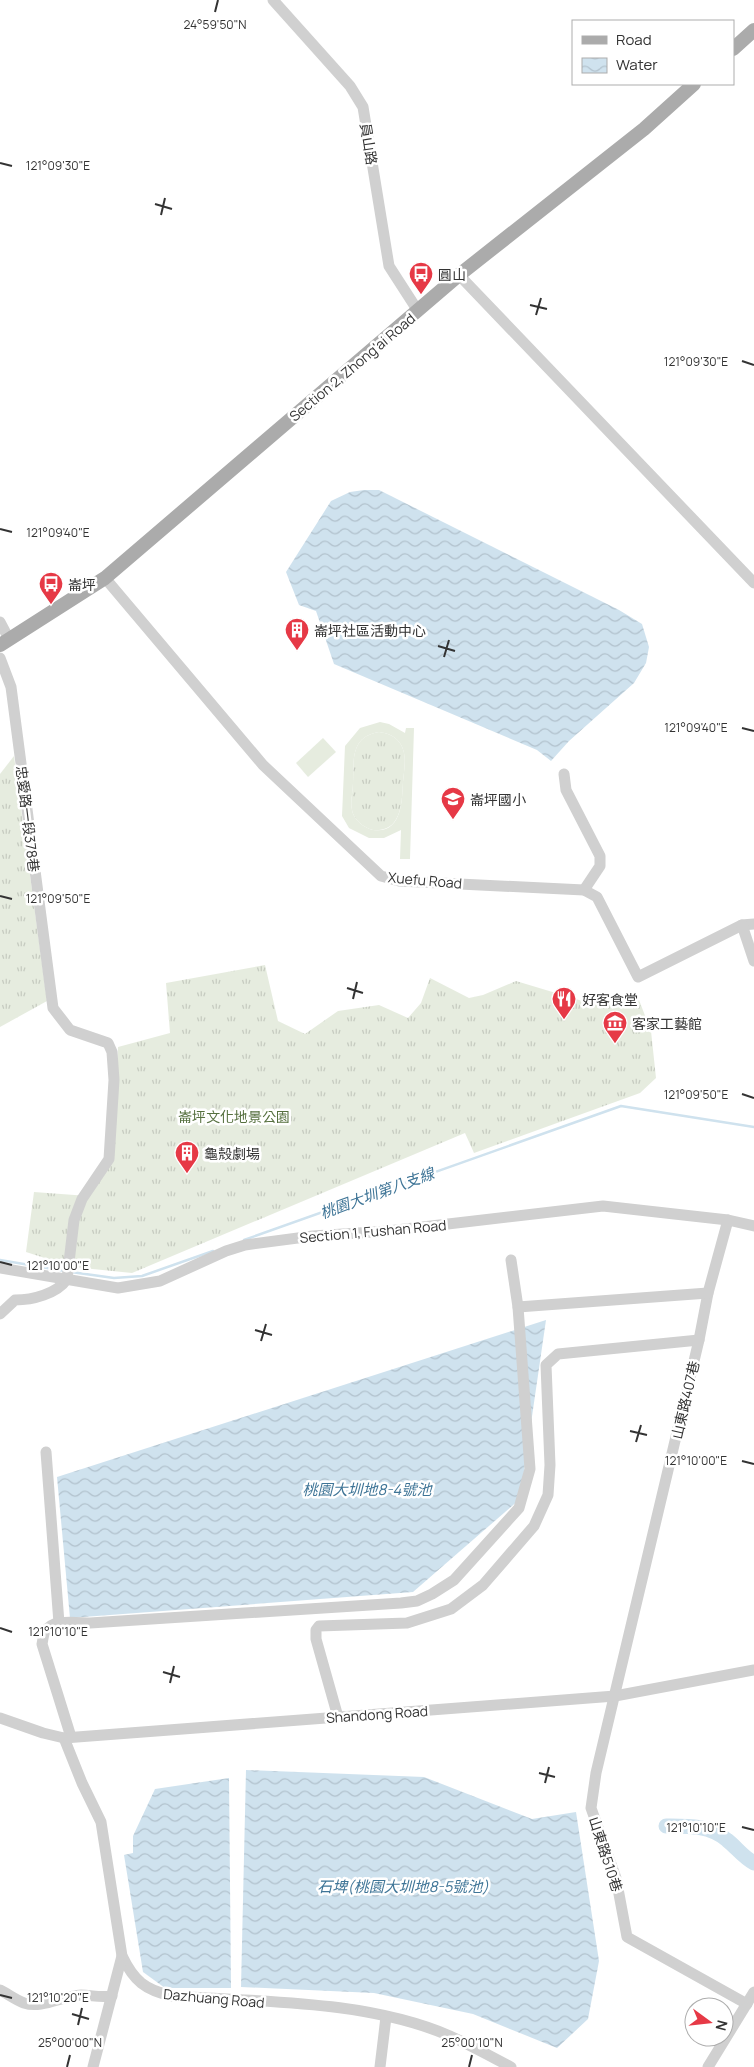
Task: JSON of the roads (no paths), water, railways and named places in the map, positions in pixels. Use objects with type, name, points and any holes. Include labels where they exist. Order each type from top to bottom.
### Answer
[{"type":"main road","points":[[734,48],[754,30]]},
{"type":"main road","name":"Section 2, Zhong'ai Road","points":[[4,642],[105,578],[217,480],[459,275],[644,129],[693,85]]},
{"type":"street","name":"員山路","points":[[273,0],[350,86],[363,107],[389,266],[418,311]]},
{"type":"street","points":[[459,275],[754,583]]},
{"type":"street","name":"Xuefu Road","points":[[105,578],[263,765],[381,876],[399,881],[584,890]]},
{"type":"street","points":[[0,622],[4,642]]},
{"type":"street","name":"忠愛路一段378巷","points":[[0,658],[11,687],[53,1008],[70,1030],[108,1043],[112,1052],[114,1080],[110,1159],[82,1199],[74,1220],[67,1274]]},
{"type":"street","points":[[564,774],[566,790],[600,856],[600,866],[584,890],[597,897],[638,977],[748,924],[754,961]]},
{"type":"street","name":"Section 1, Fushan Road","points":[[0,1268],[67,1274],[118,1288],[160,1281],[226,1251],[245,1245],[313,1236],[388,1231],[603,1206],[728,1220],[754,1226]]},
{"type":"street","name":"山東路407巷","points":[[615,1696],[699,1340],[708,1293],[728,1220]]},
{"type":"street","points":[[46,1452],[59,1623],[90,1623],[379,1606],[417,1601],[454,1580],[519,1508],[530,1469],[518,1307],[511,1260]]},
{"type":"street","points":[[0,1314],[15,1300],[23,1300],[55,1291],[62,1286],[67,1274]]},
{"type":"street","points":[[518,1307],[708,1293]]},
{"type":"street","points":[[338,1717],[316,1639],[316,1630],[319,1626],[407,1623],[451,1610],[483,1585],[534,1526],[548,1494],[550,1465],[546,1365],[558,1354],[699,1340]]},
{"type":"street","name":"Dazhuang Road","points":[[59,1623],[49,1627],[44,1632],[42,1644],[82,1783],[101,1822],[122,1956],[129,1971],[141,1984],[157,1993],[172,1996],[338,2007],[386,2017],[449,2035],[511,2067]]},
{"type":"street","name":"Shandong Road","points":[[0,1718],[43,1733],[68,1737],[615,1696],[754,1670]]},
{"type":"street","name":"山東路510巷","points":[[615,1696],[596,1773],[591,1808],[616,1878],[627,1937],[747,2004]]},
{"type":"street","points":[[93,2067],[122,1956]]},
{"type":"street","points":[[0,1990],[23,2003],[34,2005],[76,1996],[100,1998],[112,1996]]},
{"type":"street","points":[[708,2067],[754,1992]]},
{"type":"street","points":[[380,2067],[386,2017]]},
{"type":"water","points":[[379,490],[619,610],[642,624],[649,647],[646,663],[634,683],[569,741],[551,761],[537,750],[334,664],[316,611],[299,605],[286,572],[331,501],[350,492]]},
{"type":"water","name":"桃園大圳地8-4號池","points":[[546,1320],[520,1499],[413,1592],[70,1618],[57,1477]]},
{"type":"water","name":"石埤(桃園大圳地8-5號池)","points":[[246,1770],[424,1777],[532,1819],[576,1812],[599,1961],[588,2019],[557,2048],[473,2014],[374,1993],[241,1987]]},
{"type":"water","points":[[229,1778],[231,1988],[165,1988],[143,1972],[124,1855],[133,1853],[133,1836],[155,1789]]},
{"type":"waterway","name":"桃園大圳第八支線","points":[[244,1240],[621,1106],[754,1127]]},
{"type":"waterway","name":"桃園大圳第八支線","points":[[71,1272],[114,1278],[142,1276],[213,1251]]},
{"type":"waterway","name":"桃園大圳第八支線","points":[[0,1260],[65,1271]]},
{"type":"waterway","points":[[666,1826],[698,1827],[713,1831],[727,1840],[754,1863]]},
{"type":"place","name":"圓山","points":[[421,295]]},
{"type":"place","name":"崙坪","points":[[51,605]]},
{"type":"place","name":"崙坪社區活動中心","points":[[297,651]]},
{"type":"place","name":"崙坪國小","points":[[453,820]]},
{"type":"place","name":"好客食堂","points":[[564,1020]]},
{"type":"place","name":"客家工藝館","points":[[615,1044]]},
{"type":"place","name":"龜殼劇場","points":[[187,1174]]},
{"type":"park label","name":"崙坪文化地景公園","points":[[234,1116]]}]
